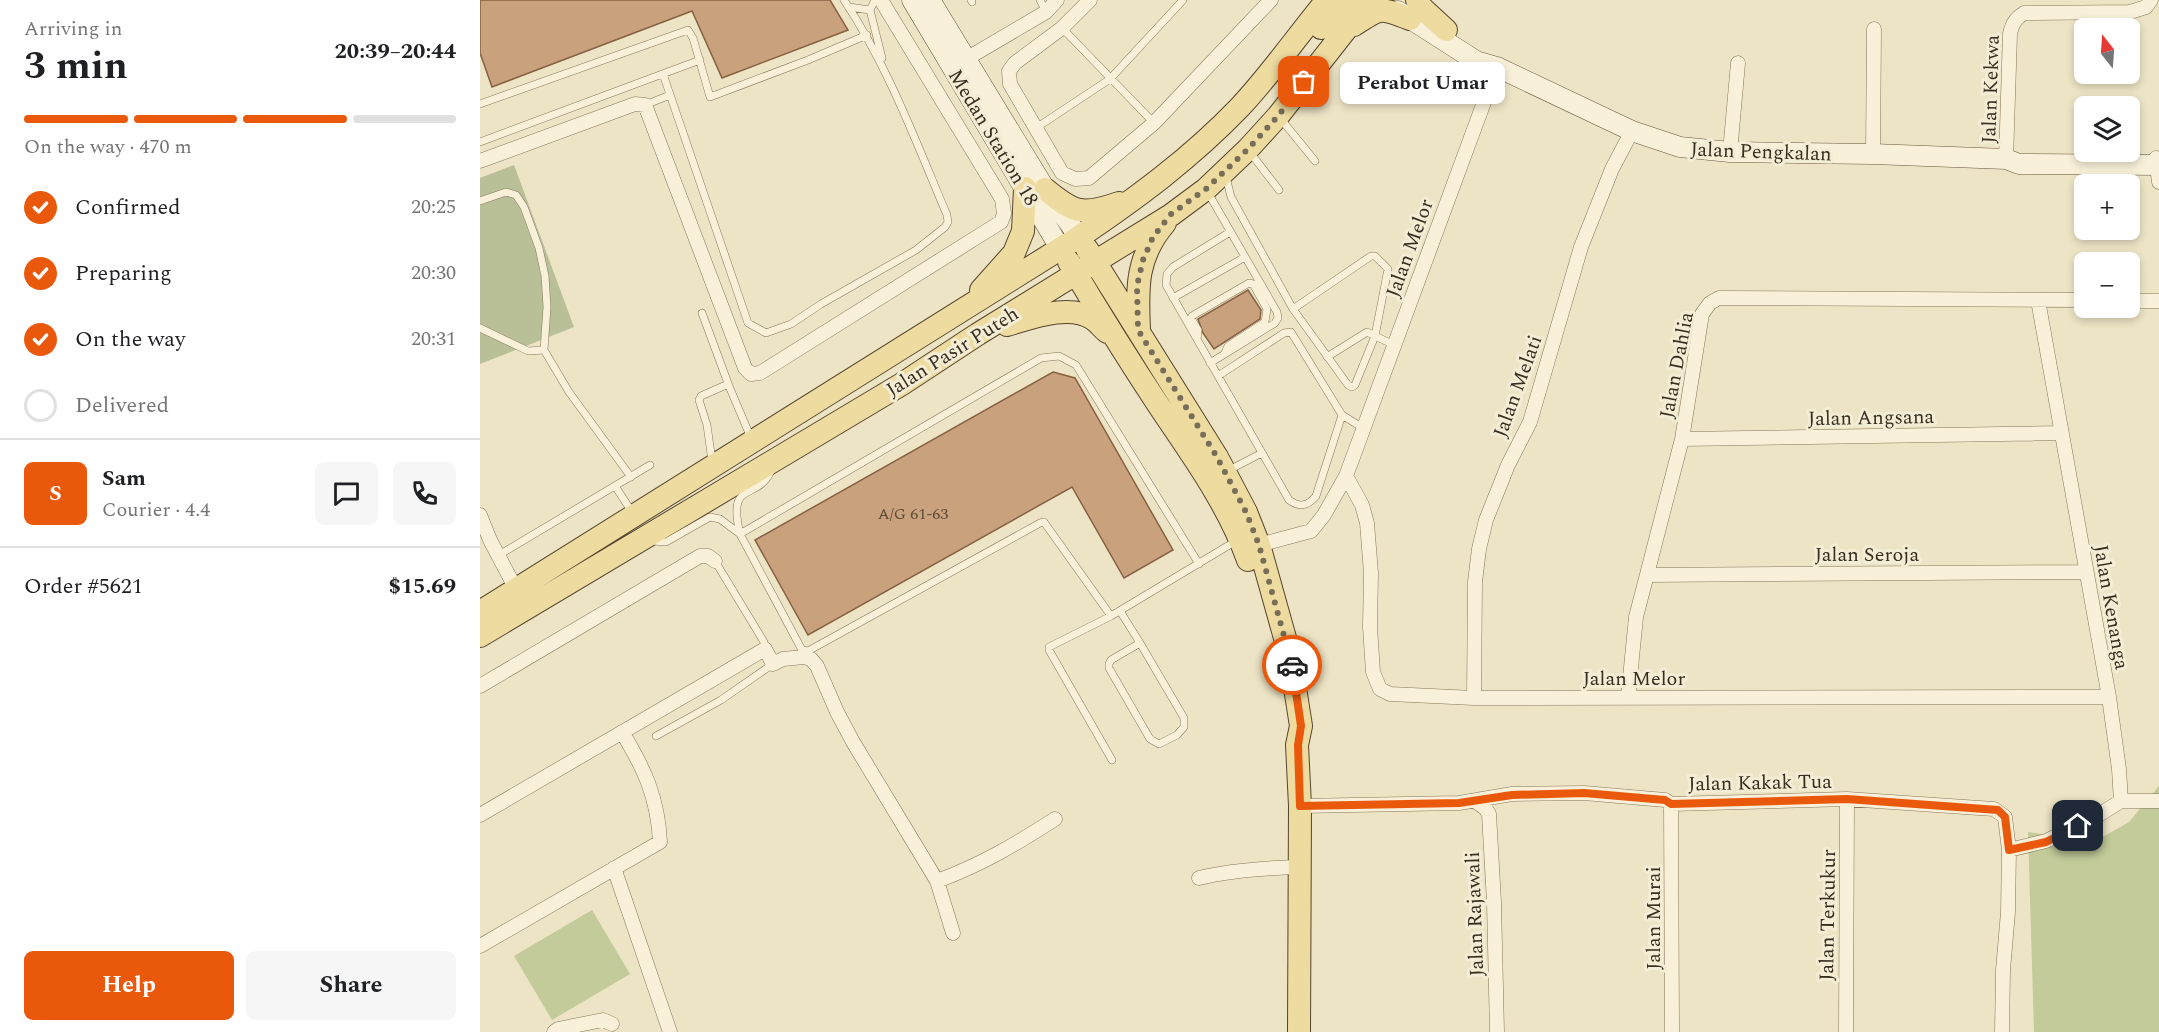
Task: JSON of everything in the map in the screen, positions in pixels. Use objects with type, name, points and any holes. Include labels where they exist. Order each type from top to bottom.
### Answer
[{"type":"main road","name":"Jalan Pasir Puteh","points":[[480,612],[517,591],[712,466],[1070,243],[1143,194],[1192,154],[1241,106],[1327,0]]},
{"type":"main road","points":[[1241,106],[1304,47],[1347,0]]},
{"type":"main road","name":"Jalan Pasir Puteh","points":[[480,636],[902,384],[978,333],[1171,214],[1206,189],[1248,149],[1278,116],[1369,0]]},
{"type":"main road","points":[[1344,31],[1376,11],[1409,6],[1422,8],[1446,30]]},
{"type":"main road","points":[[964,309],[1014,254],[1035,188],[1080,212],[1107,207],[1143,194]]},
{"type":"main road","points":[[1138,330],[1137,286],[1143,260],[1153,237],[1171,214]]},
{"type":"main road","name":"Medan Station 18","points":[[1070,243],[1095,261],[1138,330],[1225,484]]},
{"type":"main road","name":"Medan Station 18","points":[[1070,243],[1075,274],[1116,341]]},
{"type":"main road","points":[[978,333],[1066,311],[1092,318],[1116,341],[1246,512],[1250,542],[1282,659],[1292,727],[1298,745],[1299,1032]]},
{"type":"street","points":[[480,161],[635,104],[645,105],[745,368],[751,374],[760,373],[1001,222],[1004,214],[1002,199],[881,0]]},
{"type":"street","name":"Medan Station 18","points":[[912,0],[1070,243]]},
{"type":"street","name":"Medan Station 18","points":[[930,0],[966,59],[1035,188]]},
{"type":"street","points":[[966,59],[1043,6],[1057,0]]},
{"type":"street","points":[[1090,0],[1062,28],[1015,63],[1009,71],[1010,84],[1062,173],[1076,179],[1089,178],[1154,123],[1264,3]]},
{"type":"street","name":"Jalan Pengkalan","points":[[1379,0],[1409,6],[1476,62],[1497,66],[1632,131],[1680,147],[1730,152],[2006,159],[2020,153],[2158,165]]},
{"type":"street","name":"Jalan Kekwa","points":[[2006,159],[2010,34],[2017,18],[2024,13],[2130,12],[2146,7],[2151,0]]},
{"type":"street","points":[[1043,6],[1062,28]]},
{"type":"street","points":[[1872,154],[1874,29]]},
{"type":"street","name":"Jalan Pengkalan","points":[[1446,30],[1489,56],[1497,66]]},
{"type":"street","points":[[1730,152],[1738,63]]},
{"type":"street","name":"Jalan Melor","points":[[1250,542],[1311,531],[1324,515],[1346,477],[1497,66]]},
{"type":"street","name":"Jalan Melati","points":[[1474,698],[1475,582],[1479,549],[1486,520],[1508,465],[1530,422],[1581,247],[1612,169],[1632,131]]},
{"type":"street","name":"Jalan Dahlia","points":[[1628,698],[1636,617],[1682,439],[1702,314],[1710,303],[1719,298],[2074,300]]},
{"type":"street","name":"Jalan Kenanga","points":[[2038,300],[2109,698],[2121,801]]},
{"type":"street","points":[[2140,301],[2159,301]]},
{"type":"street","name":"Jalan Angsana","points":[[1682,439],[2061,433]]},
{"type":"street","name":"Jalan Melor","points":[[1346,477],[1362,505],[1366,523],[1371,573],[1370,627],[1373,672],[1380,688],[1390,694],[1474,698],[2109,698]]},
{"type":"street","points":[[480,515],[485,543],[499,555],[517,591]]},
{"type":"street","points":[[480,686],[700,556],[708,556],[715,561]]},
{"type":"street","name":"Jalan Seroja","points":[[1647,574],[2086,572]]},
{"type":"street","points":[[480,815],[765,649],[773,664],[783,659],[804,657],[811,659],[817,666],[853,742],[938,880],[953,933]]},
{"type":"street","points":[[480,946],[660,842],[652,794],[642,765],[622,732]]},
{"type":"street","name":"Jalan Kakak Tua","points":[[1300,806],[1475,801],[1512,795],[1584,793],[1665,800],[1671,804],[1847,799],[1998,810],[2005,817],[2009,850],[2002,1032]]},
{"type":"street","name":"Jalan Terkukur","points":[[1846,1032],[1847,799]]},
{"type":"street","name":"Jalan Rajawali","points":[[1475,801],[1489,814],[1497,1032]]},
{"type":"street","points":[[2009,850],[2046,842],[2094,818],[2121,801],[2159,801]]},
{"type":"street","name":"Jalan Murai","points":[[1671,804],[1672,1032]]},
{"type":"street","points":[[938,880],[963,872],[1006,851],[1055,819]]},
{"type":"street","points":[[1199,878],[1266,868],[1300,867]]},
{"type":"street","points":[[614,868],[670,1032]]},
{"type":"street","points":[[554,1032],[558,1029],[603,1020],[612,1024]]},
{"type":"lane","points":[[875,0],[870,10],[885,71]]},
{"type":"lane","points":[[1036,128],[1110,78],[1183,0]]},
{"type":"lane","points":[[846,3],[870,10]]},
{"type":"lane","points":[[663,74],[748,323],[766,333],[791,324],[821,304],[916,250],[948,222],[885,71],[867,35],[846,3]]},
{"type":"lane","points":[[1062,28],[1154,123]]},
{"type":"lane","points":[[480,104],[688,30],[693,38],[710,97],[867,35]]},
{"type":"lane","points":[[480,142],[700,60]]},
{"type":"lane","points":[[1462,85],[1476,62]]},
{"type":"lane","points":[[645,105],[670,95]]},
{"type":"lane","points":[[1278,116],[1315,160]]},
{"type":"lane","points":[[1248,149],[1279,189]]},
{"type":"lane","points":[[1225,171],[1231,197],[1293,309],[1348,385],[1352,387],[1355,386],[1375,336],[1388,270],[1373,255],[1293,309]]},
{"type":"lane","points":[[1206,189],[1278,318],[1275,323],[1210,363]]},
{"type":"lane","points":[[480,201],[506,192],[516,195],[524,207],[539,248],[545,276],[547,307],[544,350],[570,392],[631,477]]},
{"type":"lane","points":[[1230,232],[1173,267],[1167,274],[1166,285],[1289,500],[1296,505],[1311,502],[1316,495],[1342,415]]},
{"type":"lane","points":[[1173,298],[1245,256]]},
{"type":"lane","points":[[1197,339],[1198,330],[1192,316],[1249,283],[1253,284],[1267,309],[1265,322],[1227,346],[1225,353]]},
{"type":"lane","points":[[702,313],[729,386],[753,441]]},
{"type":"lane","points":[[480,328],[528,351],[544,350]]},
{"type":"lane","points":[[1218,376],[1284,333],[1291,332],[1342,415],[1364,428]]},
{"type":"lane","points":[[1327,357],[1363,333],[1369,332],[1394,345]]},
{"type":"lane","points":[[740,534],[1041,358],[1059,356],[1076,365],[1199,564]]},
{"type":"lane","points":[[712,466],[710,443],[699,397],[726,385],[729,386]]},
{"type":"lane","points":[[1225,484],[1262,453]]},
{"type":"lane","points":[[776,458],[767,478],[744,495],[737,502],[736,509],[740,534],[804,651],[808,651],[1044,522],[1111,616]]},
{"type":"lane","points":[[499,555],[650,465]]},
{"type":"lane","points":[[615,486],[635,517]]},
{"type":"lane","points":[[642,541],[666,542],[710,517],[720,519],[740,534]]},
{"type":"lane","points":[[1112,760],[1049,647],[1111,616],[1199,564],[1250,542]]},
{"type":"lane","points":[[715,561],[764,642],[765,649]]},
{"type":"lane","points":[[1120,611],[1140,644],[1184,718],[1184,727],[1177,735],[1159,744],[1150,739],[1109,668],[1111,660],[1140,644]]},
{"type":"lane","points":[[656,736],[721,700],[773,664]]},
{"type":"green space","points":[[514,165],[574,327],[480,364],[480,178]]},
{"type":"green space","points":[[2159,786],[2159,1032],[2034,1032],[2028,832],[2094,842],[2129,822]]},
{"type":"green space","points":[[592,910],[630,974],[552,1020],[514,956]]},
{"type":"building","points":[[480,0],[830,0],[848,30],[722,78],[692,11],[492,87],[480,53]]},
{"type":"building","points":[[1248,290],[1261,310],[1260,319],[1214,349],[1203,333],[1198,319]]},
{"type":"building","points":[[1053,372],[1075,378],[1173,550],[1124,578],[1072,487],[808,635],[755,540]]},
{"type":"way so far","points":[[1292,665],[1259,545],[1246,512],[1217,457],[1138,330],[1137,286],[1143,260],[1153,237],[1171,214],[1206,189],[1237,160],[1278,116],[1304,82]]},
{"type":"place","name":"Perabot Umar","points":[[1304,82]]},
{"type":"route","points":[[1292,665],[1301,726],[1298,745],[1300,806],[1459,803],[1512,795],[1584,793],[1665,800],[1671,804],[1847,799],[1998,810],[2005,817],[2009,850],[2046,842],[2078,826]]}]
